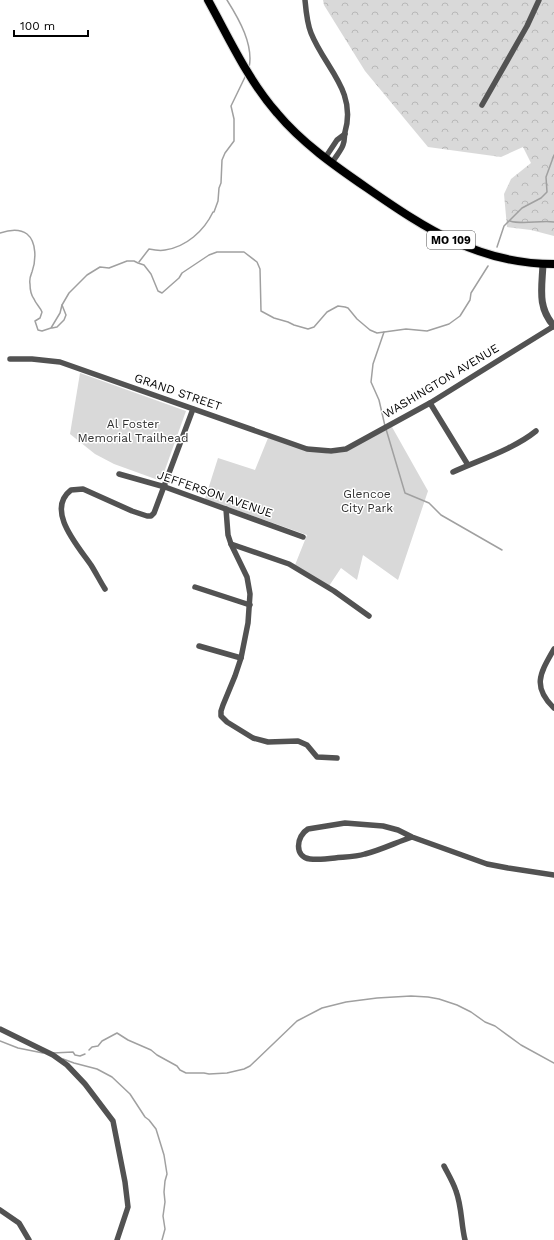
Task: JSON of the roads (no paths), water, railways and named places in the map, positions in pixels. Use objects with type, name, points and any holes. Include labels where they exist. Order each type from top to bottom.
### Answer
[{"type":"main road","name":"MO 109","points":[[208,0],[248,72],[267,101],[289,127],[328,161],[408,216],[447,238],[494,256],[519,261],[554,264]]},
{"type":"street","points":[[305,0],[312,34],[345,94],[348,109],[348,120],[343,144],[328,161]]},
{"type":"street","points":[[482,104],[524,31],[539,0]]},
{"type":"street","points":[[542,264],[542,305],[547,318],[554,326]]},
{"type":"street","name":"WASHINGTON AVENUE","points":[[338,451],[346,449],[430,402],[554,326]]},
{"type":"street","name":"GRAND STREET","points":[[10,359],[32,359],[60,362],[307,448],[338,451]]},
{"type":"street","points":[[430,402],[468,465]]},
{"type":"street","points":[[105,589],[68,533],[62,511],[64,498],[71,490],[83,489],[132,511],[151,516],[154,513],[165,487],[193,409]]},
{"type":"street","points":[[453,472],[517,444],[536,432]]},
{"type":"street","name":"JEFFERSON AVENUE","points":[[119,474],[165,487],[303,537]]},
{"type":"street","points":[[226,509],[228,535],[247,577],[250,605],[241,658],[221,711],[223,719],[248,736],[258,740],[268,742],[298,741],[307,745],[317,757],[336,758]]},
{"type":"street","points":[[231,544],[289,564],[334,591],[369,616]]},
{"type":"street","points":[[195,587],[250,605]]},
{"type":"street","points":[[199,646],[241,658]]},
{"type":"street","points":[[554,649],[542,670],[540,677],[542,690],[547,700],[554,708]]},
{"type":"street","points":[[412,836],[365,854],[322,859],[308,859],[303,856],[299,849],[298,838],[303,831],[308,829],[345,823],[370,824],[394,829],[487,864],[554,874]]},
{"type":"street","points":[[394,829],[396,842]]},
{"type":"street","points":[[0,1029],[53,1055],[67,1065],[85,1084],[113,1121],[126,1182],[128,1207],[117,1240]]},
{"type":"street","points":[[444,1166],[456,1190],[461,1208],[461,1225],[465,1240]]},
{"type":"street","points":[[0,1210],[19,1223],[29,1240]]},
{"type":"waterway","points":[[227,0],[241,24],[247,41],[250,59],[249,68]]},
{"type":"waterway","points":[[139,262],[149,249],[165,250],[187,242],[205,226],[214,212],[218,201],[221,183],[222,160],[225,153],[234,141],[234,119],[231,106],[246,75]]},
{"type":"waterway","points":[[497,247],[504,226],[522,208],[541,198],[547,192],[546,177],[554,155]]},
{"type":"waterway","points":[[510,221],[520,223],[554,222]]},
{"type":"waterway","points":[[0,233],[10,230],[21,231],[27,234],[33,242],[35,257],[30,279],[30,288],[32,296],[42,312],[40,318],[35,321],[38,330],[42,331],[51,328],[69,293],[87,275],[100,267],[109,268],[127,261],[134,261],[144,265],[151,274],[158,291],[162,293],[179,278],[182,273],[209,255],[217,252],[244,252],[257,262],[260,269],[261,311],[274,318],[308,329],[314,327],[327,312],[338,306],[345,307],[348,308],[357,319],[370,330],[377,333],[406,329],[427,331],[449,324],[460,316],[470,300],[471,293],[488,266]]},
{"type":"waterway","points":[[52,328],[57,327],[64,320],[66,315],[62,305]]},
{"type":"waterway","points":[[384,332],[373,364],[371,382],[379,400],[385,426]]},
{"type":"waterway","points":[[386,429],[405,493],[429,503],[441,515],[502,550]]},
{"type":"waterway","points":[[89,1050],[92,1047],[98,1046],[102,1041],[117,1033],[128,1040],[151,1050],[186,1073],[227,1073],[250,1066],[297,1021],[322,1008],[346,1002],[411,996],[439,999],[457,1005],[471,1012],[485,1022],[495,1026],[521,1045],[554,1063]]},
{"type":"waterway","points":[[0,1041],[18,1048],[43,1053]]},
{"type":"waterway","points":[[53,1053],[73,1052],[75,1055],[80,1056],[85,1054]]},
{"type":"waterway","points":[[63,1059],[97,1069],[112,1077],[130,1094],[145,1117],[156,1129],[164,1155],[167,1174],[165,1181],[163,1216],[165,1229],[162,1240]]},
{"type":"park label","name":"Al Foster Memorial Trailhead","points":[[133,431]]},
{"type":"park label","name":"Glencoe City Park","points":[[367,501]]}]
